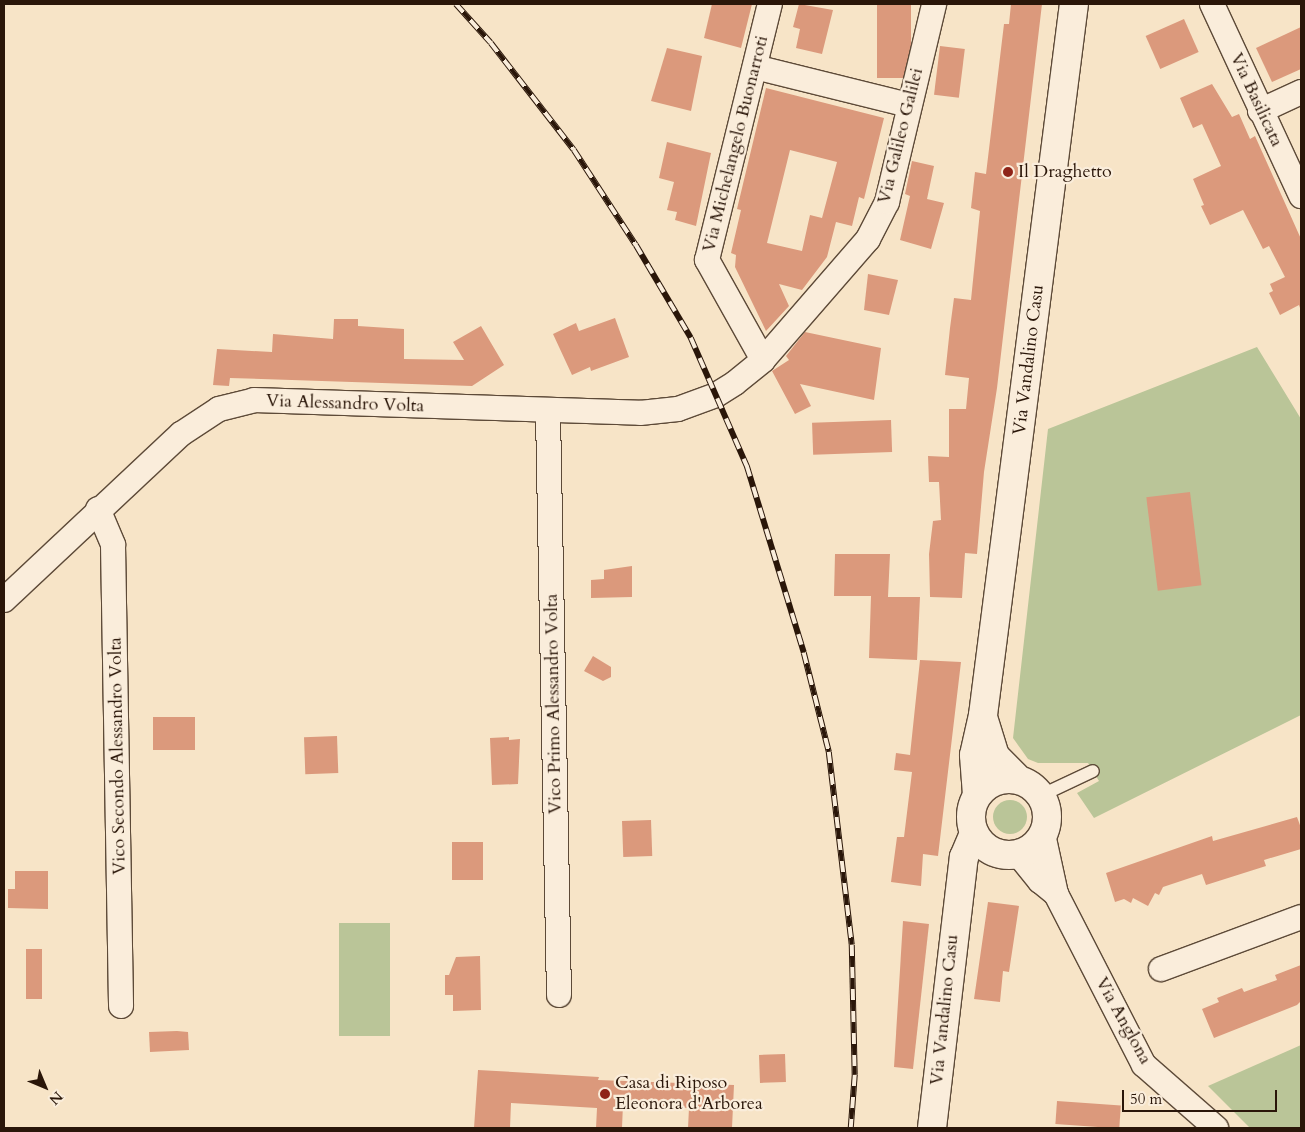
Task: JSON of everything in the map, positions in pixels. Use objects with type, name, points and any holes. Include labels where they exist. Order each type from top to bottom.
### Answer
[{"type":"main road","name":"Via Vandalino Casu","points":[[977,795],[974,755],[983,715],[1074,4]]},
{"type":"main road","name":"Via Vandalino Casu","points":[[983,715],[996,756],[1018,779]]},
{"type":"main road","points":[[998,779],[1018,779],[1034,786],[1042,795],[1048,818],[1044,834],[1030,849],[1007,853],[981,844],[974,833],[972,807],[977,795],[998,779]]},
{"type":"main road","name":"Via Vandalino Casu","points":[[932,1128],[964,857],[974,833]]},
{"type":"main road","points":[[960,893],[1007,853]]},
{"type":"street","name":"Via Michelangelo Buonarroti","points":[[756,366],[707,260],[770,4]]},
{"type":"street","name":"Via Galileo Galilei","points":[[756,366],[868,239],[887,202],[934,4]]},
{"type":"street","name":"Via Basilicata","points":[[1212,4],[1301,196]]},
{"type":"street","points":[[755,67],[909,105]]},
{"type":"street","points":[[1260,111],[1301,92]]},
{"type":"street","name":"Via Alessandro Volta","points":[[4,600],[98,509],[181,434],[219,409],[254,400],[548,413],[640,413],[678,409],[716,395],[756,366]]},
{"type":"street","name":"Vico Primo Alessandro Volta","points":[[548,413],[559,995]]},
{"type":"street","name":"Vico Secondo Alessandro Volta","points":[[98,509],[113,545],[121,1006]]},
{"type":"street","name":"Via Anglona","points":[[1044,834],[1056,894],[1144,1065],[1216,1128]]},
{"type":"street","name":"Via Anglona","points":[[1007,853],[1056,894]]},
{"type":"street","points":[[1161,969],[1301,917]]},
{"type":"lane","points":[[1042,795],[1093,771]]},
{"type":"green space","points":[[1257,347],[1301,419],[1301,715],[1094,818],[1077,793],[1099,781],[1088,763],[1038,763],[1028,759],[1013,738],[1048,429]]},
{"type":"green space","points":[[1010,800],[1017,801],[1022,805],[1026,810],[1026,824],[1022,829],[1017,833],[1010,834],[1003,833],[998,829],[994,824],[993,817],[994,810],[998,805],[1003,801]]},
{"type":"green space","points":[[339,923],[390,923],[390,1036],[339,1036]]},
{"type":"green space","points":[[1301,1045],[1301,1128],[1250,1128],[1208,1086]]},
{"type":"building","points":[[712,4],[752,4],[741,48],[704,38]]},
{"type":"building","points":[[799,4],[833,10],[822,54],[796,48],[800,29],[793,27]]},
{"type":"building","points":[[877,4],[911,4],[911,78],[877,78]]},
{"type":"building","points":[[1011,4],[1042,4],[997,388],[984,472],[977,554],[965,553],[962,598],[930,597],[929,554],[933,521],[941,520],[939,482],[929,482],[928,456],[949,457],[949,409],[966,409],[969,378],[945,375],[950,328],[954,298],[971,300],[980,211],[971,208],[975,172],[986,174],[1004,24],[1009,24]]},
{"type":"building","points":[[1184,19],[1199,52],[1160,69],[1146,36]]},
{"type":"building","points":[[1301,27],[1301,69],[1272,82],[1256,48]]},
{"type":"building","points":[[940,46],[965,49],[959,98],[934,95]]},
{"type":"building","points":[[667,48],[702,56],[691,111],[651,101]]},
{"type":"building","points":[[1212,84],[1232,117],[1239,114],[1250,139],[1255,136],[1301,239],[1301,311],[1299,305],[1280,315],[1269,293],[1273,291],[1270,284],[1285,277],[1269,246],[1263,249],[1243,210],[1210,225],[1201,206],[1204,205],[1193,179],[1221,166],[1202,124],[1193,128],[1180,98]]},
{"type":"building","points":[[766,88],[884,118],[864,199],[859,197],[852,226],[836,222],[827,257],[802,290],[779,284],[789,306],[766,331],[735,267],[736,255],[731,253],[741,210],[737,209]],"holes":[[[790,150],[837,162],[822,218],[810,215],[802,251],[767,243]]]},
{"type":"building","points":[[667,142],[711,153],[696,226],[675,220],[677,212],[667,210],[674,182],[659,178]]},
{"type":"building","points":[[912,161],[934,166],[927,199],[944,203],[931,249],[900,240],[910,196],[905,194]]},
{"type":"building","points":[[868,274],[898,280],[889,315],[864,310]]},
{"type":"building","points":[[615,318],[629,357],[591,371],[590,367],[572,375],[553,334],[576,323],[579,331]]},
{"type":"building","points":[[334,319],[358,319],[358,326],[404,329],[404,359],[464,360],[453,342],[481,326],[504,365],[472,386],[230,378],[229,386],[213,385],[217,349],[272,352],[273,334],[333,339]]},
{"type":"building","points":[[805,332],[881,348],[874,400],[800,384],[811,406],[795,414],[772,371],[789,360],[786,356]]},
{"type":"building","points":[[891,420],[892,452],[813,455],[812,423]]},
{"type":"building","points":[[1190,492],[1201,585],[1158,591],[1146,497]]},
{"type":"building","points":[[835,554],[890,554],[888,597],[920,597],[917,660],[869,658],[871,596],[834,596]]},
{"type":"building","points":[[632,566],[632,597],[591,598],[591,580],[604,579],[604,570]]},
{"type":"building","points":[[593,656],[611,667],[611,677],[603,681],[584,671]]},
{"type":"building","points":[[920,660],[961,662],[938,856],[923,854],[921,886],[891,882],[897,837],[904,837],[912,772],[894,770],[896,753],[910,755]]},
{"type":"building","points":[[153,717],[195,717],[195,750],[153,750]]},
{"type":"building","points":[[337,736],[338,773],[305,774],[304,737]]},
{"type":"building","points":[[509,737],[509,740],[520,739],[518,784],[492,785],[490,738]]},
{"type":"building","points":[[1297,817],[1301,828],[1301,849],[1264,860],[1266,866],[1206,885],[1202,874],[1163,887],[1159,895],[1155,893],[1148,906],[1133,898],[1131,903],[1124,899],[1115,902],[1106,873],[1212,836],[1213,841]]},
{"type":"building","points":[[651,820],[652,856],[623,857],[622,821]]},
{"type":"building","points":[[452,842],[483,842],[483,880],[452,880]]},
{"type":"building","points":[[15,871],[48,871],[48,909],[8,908],[8,889],[15,889]]},
{"type":"building","points":[[988,902],[1019,906],[1009,972],[1003,971],[1000,1002],[974,999]]},
{"type":"building","points":[[903,921],[929,924],[913,1069],[894,1067]]},
{"type":"building","points":[[26,949],[42,949],[42,999],[26,999]]},
{"type":"building","points":[[480,956],[481,1010],[453,1011],[453,995],[445,995],[445,975],[449,975],[456,957]]},
{"type":"building","points":[[1301,965],[1301,1001],[1297,1005],[1214,1038],[1202,1009],[1219,1002],[1217,998],[1242,988],[1244,992],[1277,980],[1275,975]]},
{"type":"building","points":[[149,1032],[188,1032],[189,1050],[150,1052]]},
{"type":"building","points":[[785,1054],[786,1082],[760,1083],[759,1055]]},
{"type":"building","name":"Casa di Riposo Eleonora d'Arborea","points":[[478,1070],[599,1077],[598,1080],[734,1085],[732,1128],[688,1128],[689,1108],[623,1104],[622,1128],[596,1128],[597,1108],[511,1103],[510,1128],[474,1128]]},
{"type":"building","points":[[1057,1101],[1121,1105],[1119,1128],[1055,1124]]},
{"type":"railway","points":[[456,4],[491,43],[574,150],[636,245],[691,338],[747,466],[804,653],[829,752],[852,945],[855,1075],[851,1128]]},
{"type":"place","name":"Il Draghetto","points":[[1008,172]]},
{"type":"place","name":"Casa di Riposo Eleonora d'Arborea","points":[[605,1094]]}]
